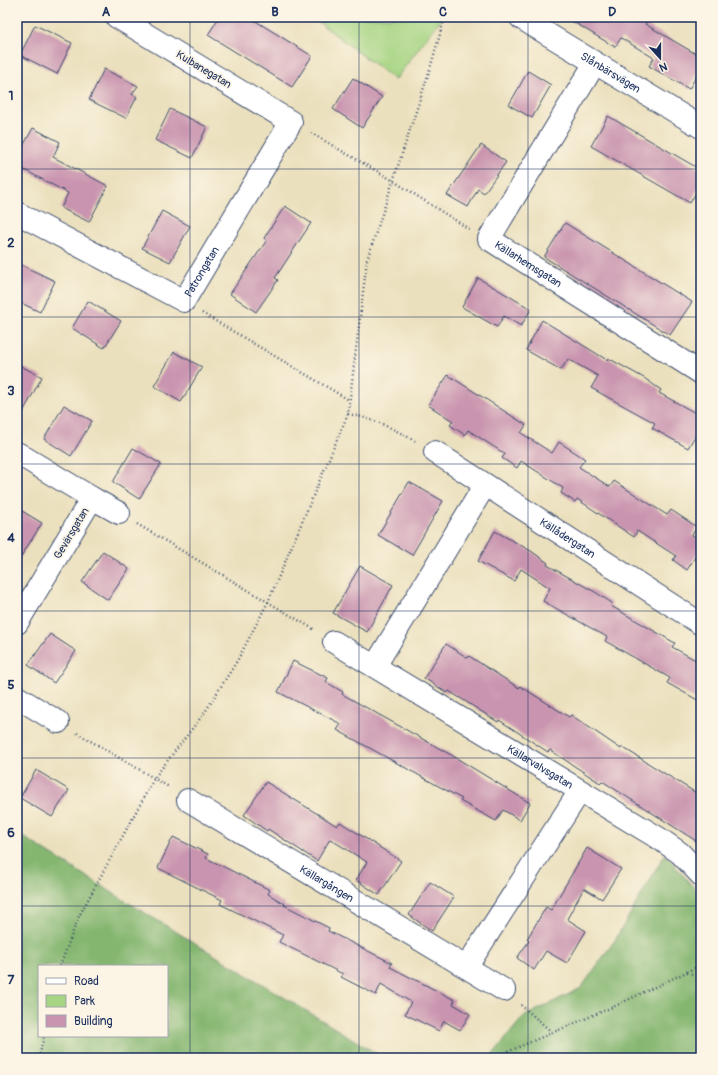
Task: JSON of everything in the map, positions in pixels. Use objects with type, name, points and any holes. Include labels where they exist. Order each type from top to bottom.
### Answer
[{"type":"street","name":"Kulbanegatan","points":[[118,17],[291,122]]},
{"type":"street","name":"Slånbärsvägen","points":[[521,18],[701,127]]},
{"type":"street","name":"Källarhemsgatan","points":[[595,62],[489,239],[701,373]]},
{"type":"street","name":"Patrongatan","points":[[17,213],[184,301],[291,122]]},
{"type":"street","name":"Källådergatan","points":[[435,452],[701,624]]},
{"type":"street","name":"Gevärsgatan","points":[[17,453],[92,498],[17,623]]},
{"type":"street","points":[[375,666],[485,485]]},
{"type":"street","points":[[92,498],[119,513]]},
{"type":"street","name":"Källarvalvsgatan","points":[[334,642],[675,850],[701,875]]},
{"type":"street","points":[[17,697],[58,722]]},
{"type":"street","points":[[467,966],[580,791]]},
{"type":"street","name":"Källargången","points":[[188,800],[467,966],[504,990]]},
{"type":"path","points":[[60,965],[78,918],[155,778],[205,712],[237,661],[268,602],[348,414],[367,260],[392,180],[429,72],[445,17]]},
{"type":"path","points":[[291,122],[392,180],[477,234],[489,239]]},
{"type":"path","points":[[184,301],[349,400]]},
{"type":"path","points":[[348,414],[368,418],[386,424],[435,452]]},
{"type":"path","points":[[119,513],[334,642]]},
{"type":"path","points":[[58,722],[155,778],[188,800]]},
{"type":"path","points":[[493,1058],[553,1033],[687,973],[701,965]]},
{"type":"path","points":[[687,973],[701,976]]},
{"type":"path","points":[[504,990],[553,1033]]},
{"type":"path","points":[[40,1058],[44,1037]]},
{"type":"green space","points":[[312,17],[444,17],[437,24],[395,80]]},
{"type":"green space","points":[[17,833],[132,905],[384,1058],[17,1058]]},
{"type":"green space","points":[[665,854],[701,896],[701,1058],[490,1058],[523,1017],[581,988],[615,940]]},
{"type":"building","points":[[219,17],[249,17],[312,56],[292,87],[208,35]]},
{"type":"building","points":[[565,17],[649,17],[645,24],[701,57],[701,68],[689,89],[649,66],[654,58],[621,38],[615,47]]},
{"type":"building","points":[[35,25],[72,43],[57,74],[20,55]]},
{"type":"building","points":[[104,69],[138,86],[132,94],[137,97],[126,118],[89,100]]},
{"type":"building","points":[[528,71],[551,85],[532,118],[509,105]]},
{"type":"building","points":[[353,78],[382,97],[362,128],[333,109]]},
{"type":"building","points":[[170,109],[207,127],[192,158],[155,140]]},
{"type":"building","points":[[608,116],[701,170],[701,184],[690,203],[591,146]]},
{"type":"building","points":[[33,128],[60,142],[53,157],[108,186],[89,222],[61,208],[68,193],[17,166],[17,157]]},
{"type":"building","points":[[481,145],[506,162],[484,193],[478,189],[468,207],[447,195]]},
{"type":"building","points":[[285,206],[311,223],[275,278],[278,280],[256,312],[230,294],[267,240],[264,238]]},
{"type":"building","points":[[162,211],[190,226],[170,262],[142,248]]},
{"type":"building","points":[[565,223],[692,302],[670,335],[544,257]]},
{"type":"building","points":[[17,263],[55,281],[40,312],[17,301]]},
{"type":"building","points":[[478,278],[531,309],[521,326],[504,316],[497,327],[462,307]]},
{"type":"building","points":[[88,301],[121,321],[104,348],[72,328]]},
{"type":"building","points":[[542,320],[607,360],[608,358],[644,378],[661,390],[659,393],[701,416],[701,440],[695,436],[688,448],[652,428],[655,423],[591,388],[598,376],[568,359],[561,370],[526,350]]},
{"type":"building","points":[[174,352],[202,367],[181,402],[154,386]]},
{"type":"building","points":[[17,364],[42,377],[17,423]]},
{"type":"building","points":[[448,375],[526,425],[521,433],[552,453],[559,442],[585,459],[579,467],[610,487],[614,481],[667,515],[671,510],[697,527],[692,535],[701,541],[701,548],[687,570],[673,560],[676,556],[637,531],[634,537],[577,499],[575,502],[561,493],[563,488],[521,461],[517,468],[502,458],[505,454],[468,430],[465,435],[450,425],[453,421],[428,405]]},
{"type":"building","points":[[64,405],[92,421],[71,456],[44,439]]},
{"type":"building","points":[[133,448],[161,464],[139,499],[113,482]]},
{"type":"building","points":[[409,482],[443,501],[412,555],[378,535]]},
{"type":"building","points":[[17,508],[42,523],[17,563]]},
{"type":"building","points":[[495,531],[531,551],[548,563],[547,565],[595,592],[612,603],[611,606],[675,643],[672,647],[701,663],[701,702],[667,683],[670,678],[605,641],[607,637],[543,601],[550,588],[521,569],[514,581],[478,561]]},
{"type":"building","points":[[103,551],[129,569],[108,600],[82,582]]},
{"type":"building","points":[[360,566],[393,585],[367,632],[333,613]]},
{"type":"building","points":[[50,634],[76,651],[54,683],[28,665]]},
{"type":"building","points":[[446,644],[468,658],[469,656],[519,688],[520,686],[569,717],[571,715],[621,749],[622,747],[701,796],[701,844],[602,781],[600,783],[550,750],[548,752],[499,720],[498,722],[449,691],[447,693],[424,678]]},
{"type":"building","points":[[293,661],[328,678],[326,682],[343,692],[342,694],[453,756],[530,803],[520,820],[503,810],[496,821],[460,801],[462,799],[337,730],[341,724],[278,692]]},
{"type":"building","points":[[36,770],[69,790],[52,817],[20,798]]},
{"type":"building","points":[[266,782],[337,826],[340,822],[401,861],[379,895],[356,880],[367,862],[330,839],[317,861],[268,829],[267,831],[244,815]]},
{"type":"building","points":[[173,837],[208,854],[206,858],[270,890],[268,894],[285,904],[284,905],[329,928],[328,931],[392,963],[390,967],[455,1000],[453,1004],[470,1014],[460,1030],[444,1021],[439,1031],[405,1014],[411,1002],[381,984],[376,995],[341,977],[343,974],[279,942],[283,935],[220,904],[222,900],[158,868]]},
{"type":"building","points":[[587,848],[621,869],[602,899],[584,888],[567,919],[586,931],[567,963],[546,951],[534,970],[517,958],[529,941],[527,939],[546,907],[551,910]]},
{"type":"building","points":[[430,882],[454,897],[432,931],[409,915]]}]
